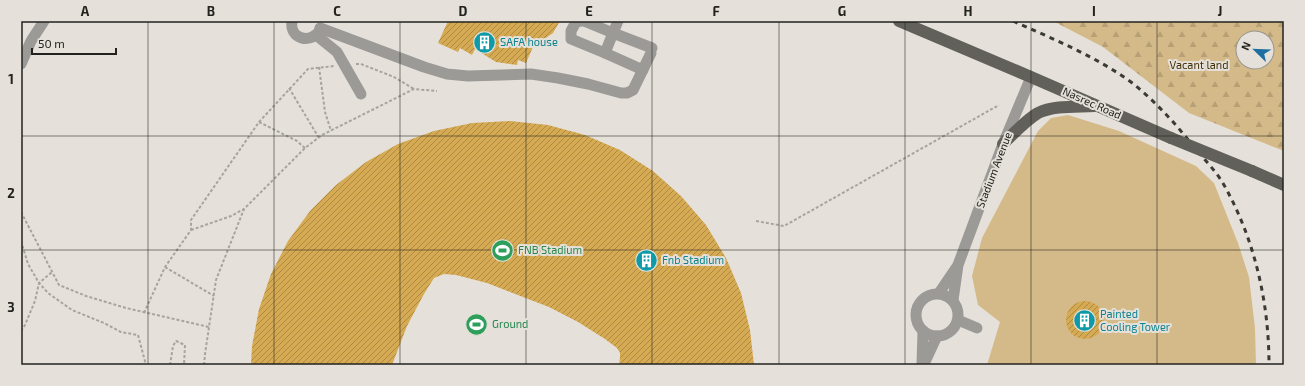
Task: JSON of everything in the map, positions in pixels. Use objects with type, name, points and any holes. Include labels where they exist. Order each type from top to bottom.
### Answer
[{"type":"main road","name":"Nasrec Road","points":[[899,21],[1284,185]]},
{"type":"main road","points":[[1003,144],[1035,116],[1043,111],[1054,108],[1097,106]]},
{"type":"street","points":[[21,64],[31,41],[44,21]]},
{"type":"street","points":[[292,21],[292,29],[298,36],[307,39],[319,28]]},
{"type":"street","points":[[581,21],[576,22],[571,31],[571,39],[643,70]]},
{"type":"street","points":[[319,28],[432,70],[457,76],[531,74],[588,84],[621,93],[627,93],[633,90],[651,51],[584,21]]},
{"type":"street","points":[[605,53],[618,21]]},
{"type":"street","points":[[319,28],[337,52],[361,94]]},
{"type":"street","name":"Stadium Avenue","points":[[953,300],[958,264],[1003,144],[1031,77]]},
{"type":"street","name":"Stadium Avenue","points":[[939,293],[958,264]]},
{"type":"street","points":[[939,293],[946,295],[953,300],[959,313],[955,327],[950,332],[937,336],[930,335],[923,331],[919,326],[916,313],[921,301],[926,296],[939,293]]},
{"type":"street","points":[[958,320],[977,328]]},
{"type":"street","points":[[922,365],[923,331]]},
{"type":"street","points":[[922,365],[937,336]]},
{"type":"path","points":[[144,312],[165,267],[191,230],[191,220],[259,122],[308,69],[361,64],[394,77],[414,89],[437,91]]},
{"type":"path","points":[[319,67],[325,112],[331,131]]},
{"type":"path","points":[[289,88],[319,138]]},
{"type":"path","points":[[191,230],[231,216],[244,209],[306,148],[319,138],[414,89]]},
{"type":"path","points":[[756,221],[784,226],[998,104]]},
{"type":"path","points":[[259,122],[297,141],[306,148]]},
{"type":"path","points":[[204,365],[216,280],[244,209]]},
{"type":"path","points":[[21,212],[58,285],[86,296],[144,312],[209,327]]},
{"type":"path","points":[[21,241],[28,264],[39,283],[48,293],[72,310],[121,332],[138,335],[146,365]]},
{"type":"path","points":[[165,267],[214,296]]},
{"type":"path","points":[[21,331],[35,301],[39,283],[52,272]]},
{"type":"path","points":[[170,365],[173,346],[176,340],[185,345],[184,365]]},
{"type":"green space","name":"Vacant land","points":[[1053,21],[1284,21],[1284,151],[1189,113],[1103,47]]},
{"type":"green space","points":[[1068,115],[1119,131],[1196,166],[1214,183],[1238,243],[1249,277],[1255,328],[1256,365],[987,365],[1000,322],[978,305],[972,276],[982,238],[1038,131],[1051,118]]},
{"type":"building","name":"SAFA house","points":[[448,21],[560,21],[553,33],[543,40],[536,40],[526,63],[518,60],[517,65],[496,62],[475,49],[472,55],[460,48],[458,52],[438,43]]},
{"type":"building","name":"FNB Stadium","points":[[510,121],[548,125],[585,135],[620,150],[653,171],[681,196],[706,225],[726,258],[741,293],[750,330],[754,365],[619,365],[620,353],[617,348],[578,322],[549,307],[487,283],[456,275],[444,274],[434,278],[424,294],[407,326],[392,365],[251,365],[252,346],[259,309],[271,274],[288,241],[310,211],[336,185],[366,162],[398,144],[434,131],[472,123]]},
{"type":"building","name":"Painted Cooling Tower","points":[[1081,301],[1089,301],[1099,306],[1103,313],[1103,327],[1099,334],[1089,339],[1081,339],[1071,334],[1069,331],[1066,324],[1066,316],[1071,306],[1074,304]]},
{"type":"railway","points":[[1013,21],[1088,56],[1131,82],[1180,129],[1210,165],[1224,185],[1235,206],[1252,250],[1263,295],[1269,365]]},
{"type":"place","name":"SAFA house","points":[[484,42]]},
{"type":"place","name":"FNB Stadium","points":[[502,250]]},
{"type":"place","name":"Fnb Stadium","points":[[647,260]]},
{"type":"place","name":"Painted Cooling Tower","points":[[1085,320]]},
{"type":"place","name":"Ground","points":[[477,324]]}]
